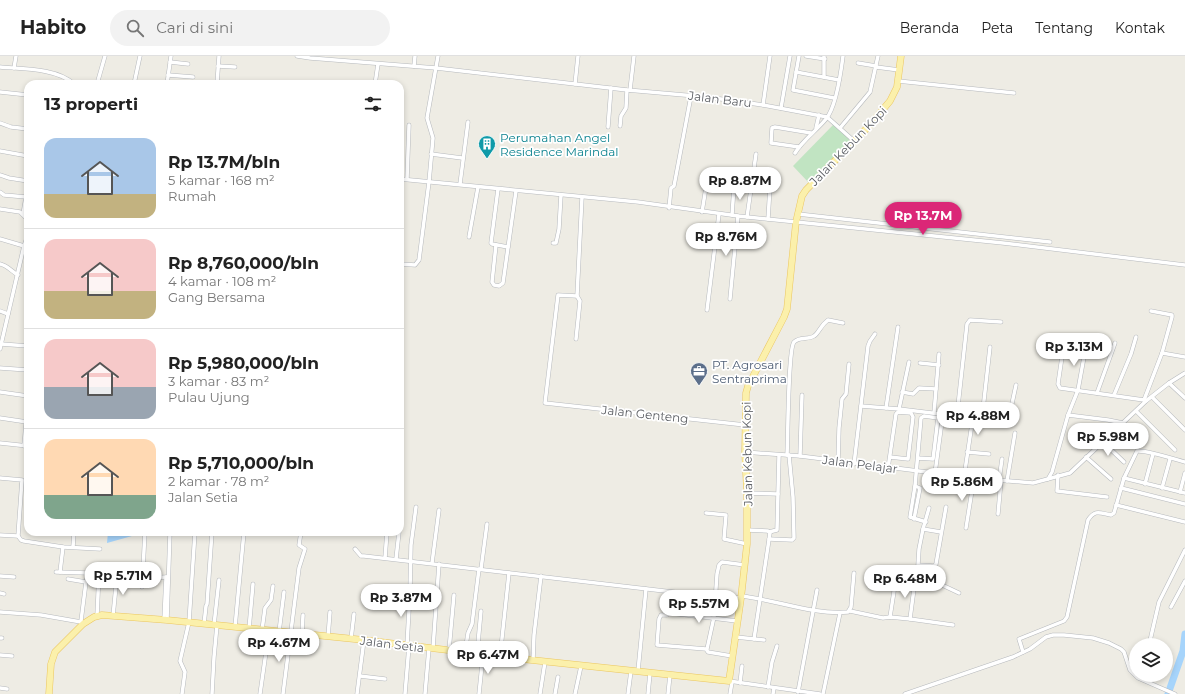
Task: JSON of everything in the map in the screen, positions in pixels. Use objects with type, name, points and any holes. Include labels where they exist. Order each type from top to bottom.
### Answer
[{"type":"main road","name":"Jalan Kebun Kopi","points":[[730,682],[747,544],[745,452],[746,393],[748,386],[787,309],[796,222],[802,196],[890,101],[896,92],[901,56]]},
{"type":"main road","name":"Jalan Setia","points":[[99,615],[189,622],[364,640],[500,657],[730,682]]},
{"type":"main road","points":[[49,694],[53,656],[55,652],[82,623],[99,615]]},
{"type":"street","points":[[14,68],[16,56]]},
{"type":"street","points":[[98,80],[105,56]]},
{"type":"street","points":[[135,80],[140,56]]},
{"type":"street","points":[[167,80],[171,56]]},
{"type":"street","points":[[217,80],[219,56]]},
{"type":"street","name":"Jalan Baru","points":[[297,56],[436,68],[763,104],[827,117],[854,141]]},
{"type":"street","points":[[414,66],[415,56]]},
{"type":"street","points":[[404,264],[415,265],[419,260],[429,182],[433,135],[427,118],[438,56]]},
{"type":"street","points":[[575,84],[578,56]]},
{"type":"street","points":[[620,126],[621,116],[626,108],[634,56]]},
{"type":"street","points":[[763,104],[770,56]]},
{"type":"street","points":[[781,108],[790,56]]},
{"type":"street","points":[[799,56],[793,88],[794,92],[834,98]]},
{"type":"street","points":[[806,56],[824,57],[824,77]]},
{"type":"street","points":[[795,153],[811,133],[827,117],[839,80],[843,56]]},
{"type":"street","points":[[840,128],[870,92],[878,56]]},
{"type":"street","points":[[170,62],[188,64]]},
{"type":"street","points":[[858,63],[899,70]]},
{"type":"street","points":[[376,80],[378,64]]},
{"type":"street","points":[[218,66],[235,67]]},
{"type":"street","points":[[0,67],[55,74],[68,80]]},
{"type":"street","points":[[796,72],[839,80]]},
{"type":"street","points":[[168,75],[193,77]]},
{"type":"street","points":[[898,81],[1014,93]]},
{"type":"street","points":[[608,127],[610,88]]},
{"type":"street","points":[[0,92],[24,95]]},
{"type":"street","points":[[669,208],[691,96]]},
{"type":"street","points":[[816,129],[819,115]]},
{"type":"street","points":[[460,184],[462,158],[468,122]]},
{"type":"street","points":[[0,123],[11,127],[24,128]]},
{"type":"street","points":[[407,180],[409,125]]},
{"type":"street","points":[[799,147],[771,143],[772,128],[775,127],[811,133]]},
{"type":"street","points":[[433,135],[438,136]]},
{"type":"street","points":[[0,151],[24,155]]},
{"type":"street","points":[[431,154],[462,158]]},
{"type":"street","points":[[747,217],[756,154]]},
{"type":"street","points":[[768,219],[771,172]]},
{"type":"street","points":[[0,175],[24,180]]},
{"type":"street","points":[[404,180],[638,202],[669,208],[719,214],[1003,243],[1185,265]]},
{"type":"street","points":[[702,212],[707,181]]},
{"type":"street","points":[[470,237],[478,187]]},
{"type":"street","points":[[732,215],[734,187]]},
{"type":"street","points":[[498,189],[491,241],[492,244],[508,247]]},
{"type":"street","points":[[496,245],[492,282],[496,286],[500,286],[503,283],[516,191]]},
{"type":"street","points":[[0,192],[4,195],[24,197]]},
{"type":"street","points":[[553,244],[556,243],[559,229],[560,195]]},
{"type":"street","points":[[576,339],[580,300],[577,296],[582,197]]},
{"type":"street","points":[[0,209],[20,212],[23,214],[24,208]]},
{"type":"street","points":[[707,310],[719,214]]},
{"type":"street","points":[[798,214],[1050,242]]},
{"type":"street","points":[[730,299],[738,216]]},
{"type":"street","points":[[0,239],[24,246],[0,349]]},
{"type":"street","points":[[0,264],[7,266],[18,275]]},
{"type":"street","name":"Jalan Genteng","points":[[577,296],[558,295],[545,403],[745,425]]},
{"type":"street","points":[[0,311],[8,314]]},
{"type":"street","points":[[1063,350],[1059,387],[1145,401],[1162,353],[1172,316],[1151,311]]},
{"type":"street","points":[[769,539],[792,540],[794,538],[793,497],[788,455],[790,370],[791,349],[793,343],[798,339],[812,337],[817,334],[821,325],[828,320],[843,323]]},
{"type":"street","points":[[957,415],[967,324],[970,320],[1001,322]]},
{"type":"street","points":[[0,326],[5,327]]},
{"type":"street","points":[[886,408],[898,327]]},
{"type":"street","points":[[854,464],[868,346],[875,334]]},
{"type":"street","points":[[1114,395],[1131,354],[1136,337]]},
{"type":"street","points":[[1097,393],[1115,343]]},
{"type":"street","points":[[1,344],[24,346]]},
{"type":"street","points":[[1048,479],[1052,472],[1068,415],[1078,390],[1086,346]]},
{"type":"street","points":[[982,418],[990,347]]},
{"type":"street","points":[[1162,353],[1185,358]]},
{"type":"street","points":[[934,413],[940,354]]},
{"type":"street","points":[[899,409],[909,362]]},
{"type":"street","points":[[920,363],[939,365]]},
{"type":"street","points":[[838,462],[842,399],[846,394],[850,364]]},
{"type":"street","points":[[0,368],[24,370]]},
{"type":"street","name":"Jalan Pelajar","points":[[745,452],[800,456],[964,477],[1033,483],[1058,475],[1070,473],[1145,401],[1185,373]]},
{"type":"street","points":[[1169,383],[1185,398]]},
{"type":"street","points":[[1008,422],[1016,385]]},
{"type":"street","points":[[902,392],[913,394],[920,388],[936,390]]},
{"type":"street","points":[[0,392],[24,395]]},
{"type":"street","points":[[800,456],[802,395]]},
{"type":"street","points":[[1152,397],[1185,430]]},
{"type":"street","points":[[861,406],[957,415],[1014,423]]},
{"type":"street","points":[[1136,411],[1175,450]]},
{"type":"street","points":[[888,468],[896,414],[898,412],[911,414],[913,417],[908,459],[890,457]]},
{"type":"street","points":[[935,473],[943,414]]},
{"type":"street","points":[[1068,415],[1123,423]]},
{"type":"street","points":[[918,458],[933,459],[938,418],[924,416],[921,418],[915,486],[920,488],[912,518],[926,522]]},
{"type":"street","points":[[964,477],[973,417]]},
{"type":"street","points":[[0,418],[24,422]]},
{"type":"street","points":[[1118,428],[1139,446]]},
{"type":"street","points":[[1008,481],[1015,433]]},
{"type":"street","points":[[1103,442],[1124,462]]},
{"type":"street","points":[[0,443],[24,446]]},
{"type":"street","points":[[1023,652],[1019,639],[1064,621],[1067,617],[1088,520],[1095,512],[1112,515],[1114,513],[1124,478],[1137,452],[1139,451],[1185,462]]},
{"type":"street","points":[[967,452],[989,454]]},
{"type":"street","points":[[1146,484],[1153,454]]},
{"type":"street","points":[[747,530],[769,532],[777,530],[779,455]]},
{"type":"street","points":[[1086,457],[1111,479]]},
{"type":"street","points":[[1162,488],[1170,458]]},
{"type":"street","points":[[998,514],[1002,459]]},
{"type":"street","points":[[1180,492],[1185,473]]},
{"type":"street","points":[[1058,475],[1057,491],[1107,497]]},
{"type":"street","points":[[0,478],[22,480],[18,536]]},
{"type":"street","points":[[966,528],[974,478]]},
{"type":"street","points":[[1124,478],[1185,493]]},
{"type":"street","points":[[1121,488],[1185,504]]},
{"type":"street","points":[[747,493],[778,494]]},
{"type":"street","points":[[1116,505],[1185,522]]},
{"type":"street","points":[[405,694],[410,561],[416,507]]},
{"type":"street","points":[[929,508],[919,549],[918,565],[931,566],[936,564],[946,507]]},
{"type":"street","points":[[432,564],[439,510]]},
{"type":"street","points":[[706,513],[726,515],[724,539],[747,544]]},
{"type":"street","points":[[465,652],[468,633],[472,624],[487,524]]},
{"type":"street","points":[[924,529],[942,532]]},
{"type":"street","points":[[754,639],[761,598],[769,532]]},
{"type":"street","points":[[0,535],[18,536],[24,541],[100,549]]},
{"type":"street","points":[[73,547],[74,536]]},
{"type":"street","points":[[142,587],[145,536]]},
{"type":"street","points":[[165,620],[170,536]]},
{"type":"street","points":[[182,694],[185,672],[180,661],[189,622],[195,536]]},
{"type":"street","points":[[204,624],[207,604],[212,536]]},
{"type":"street","points":[[235,627],[244,536]]},
{"type":"street","points":[[282,694],[299,568],[305,549],[299,545],[300,536]]},
{"type":"street","points":[[385,558],[387,536]]},
{"type":"street","points":[[396,559],[399,536]]},
{"type":"street","points":[[63,546],[58,572],[99,573],[99,615]]},
{"type":"street","points":[[355,548],[361,556],[716,597],[761,598],[814,611],[840,613],[850,611],[883,618],[890,617],[953,625]]},
{"type":"street","points":[[1151,638],[1159,602],[1185,550]]},
{"type":"street","points":[[707,649],[714,617],[717,574],[720,563],[745,565]]},
{"type":"street","points":[[425,694],[439,564]]},
{"type":"street","points":[[500,657],[509,572]]},
{"type":"street","points":[[890,617],[897,572]]},
{"type":"street","points":[[0,612],[41,615],[82,623],[88,573]]},
{"type":"street","points":[[850,611],[854,573]]},
{"type":"street","points":[[0,576],[14,577]]},
{"type":"street","points":[[113,616],[117,576]]},
{"type":"street","points":[[533,660],[534,635],[541,576]]},
{"type":"street","points":[[143,578],[167,577]]},
{"type":"street","points":[[68,579],[86,582]]},
{"type":"street","points":[[212,694],[219,580]]},
{"type":"street","points":[[910,619],[915,581],[942,585],[959,593]]},
{"type":"street","points":[[1172,606],[1185,581]]},
{"type":"street","points":[[249,629],[252,584]]},
{"type":"street","points":[[260,694],[266,631],[265,608],[271,600],[272,586]]},
{"type":"street","points":[[638,671],[646,589]]},
{"type":"street","points":[[798,692],[817,590]]},
{"type":"street","points":[[279,632],[284,592]]},
{"type":"street","points":[[392,592],[410,592]]},
{"type":"street","points":[[449,650],[454,596]]},
{"type":"street","points":[[479,694],[481,611]]},
{"type":"street","points":[[328,637],[330,612]]},
{"type":"street","points":[[732,656],[708,652],[707,649],[657,645],[659,617],[670,613],[737,620]]},
{"type":"street","points":[[730,694],[730,682],[774,688],[789,692],[822,694],[840,613]]},
{"type":"street","points":[[351,639],[354,614]]},
{"type":"street","points":[[302,634],[303,615]]},
{"type":"street","points":[[905,694],[1023,652],[1030,649],[1046,637],[1053,635],[1093,638],[1109,643],[1124,652],[1129,667]]},
{"type":"street","points":[[736,637],[764,640]]},
{"type":"street","points":[[357,694],[364,640]]},
{"type":"street","points":[[768,687],[772,662],[777,646]]},
{"type":"street","points":[[0,655],[12,656]]},
{"type":"street","points":[[540,694],[545,662]]},
{"type":"street","points":[[575,694],[580,666]]},
{"type":"street","points":[[740,683],[742,666]]},
{"type":"street","points":[[628,694],[631,671]]},
{"type":"street","points":[[648,694],[650,673]]},
{"type":"street","points":[[668,694],[670,675]]},
{"type":"street","points":[[360,676],[385,679]]},
{"type":"street","points":[[555,694],[558,677]]},
{"type":"street","points":[[1150,682],[1176,694]]},
{"type":"street","points":[[0,688],[7,689]]},
{"type":"street","points":[[773,694],[774,688]]},
{"type":"green space","points":[[834,124],[851,141],[809,183],[793,166]]},
{"type":"water","points":[[108,536],[132,536],[107,543]]},
{"type":"waterway","points":[[1168,694],[1183,651],[1185,634]]},
{"type":"place","name":"Perumahan Angel Residence Marindal","points":[[487,159]]},
{"type":"place","name":"PT. Agrosari Sentraprima","points":[[699,386]]}]
